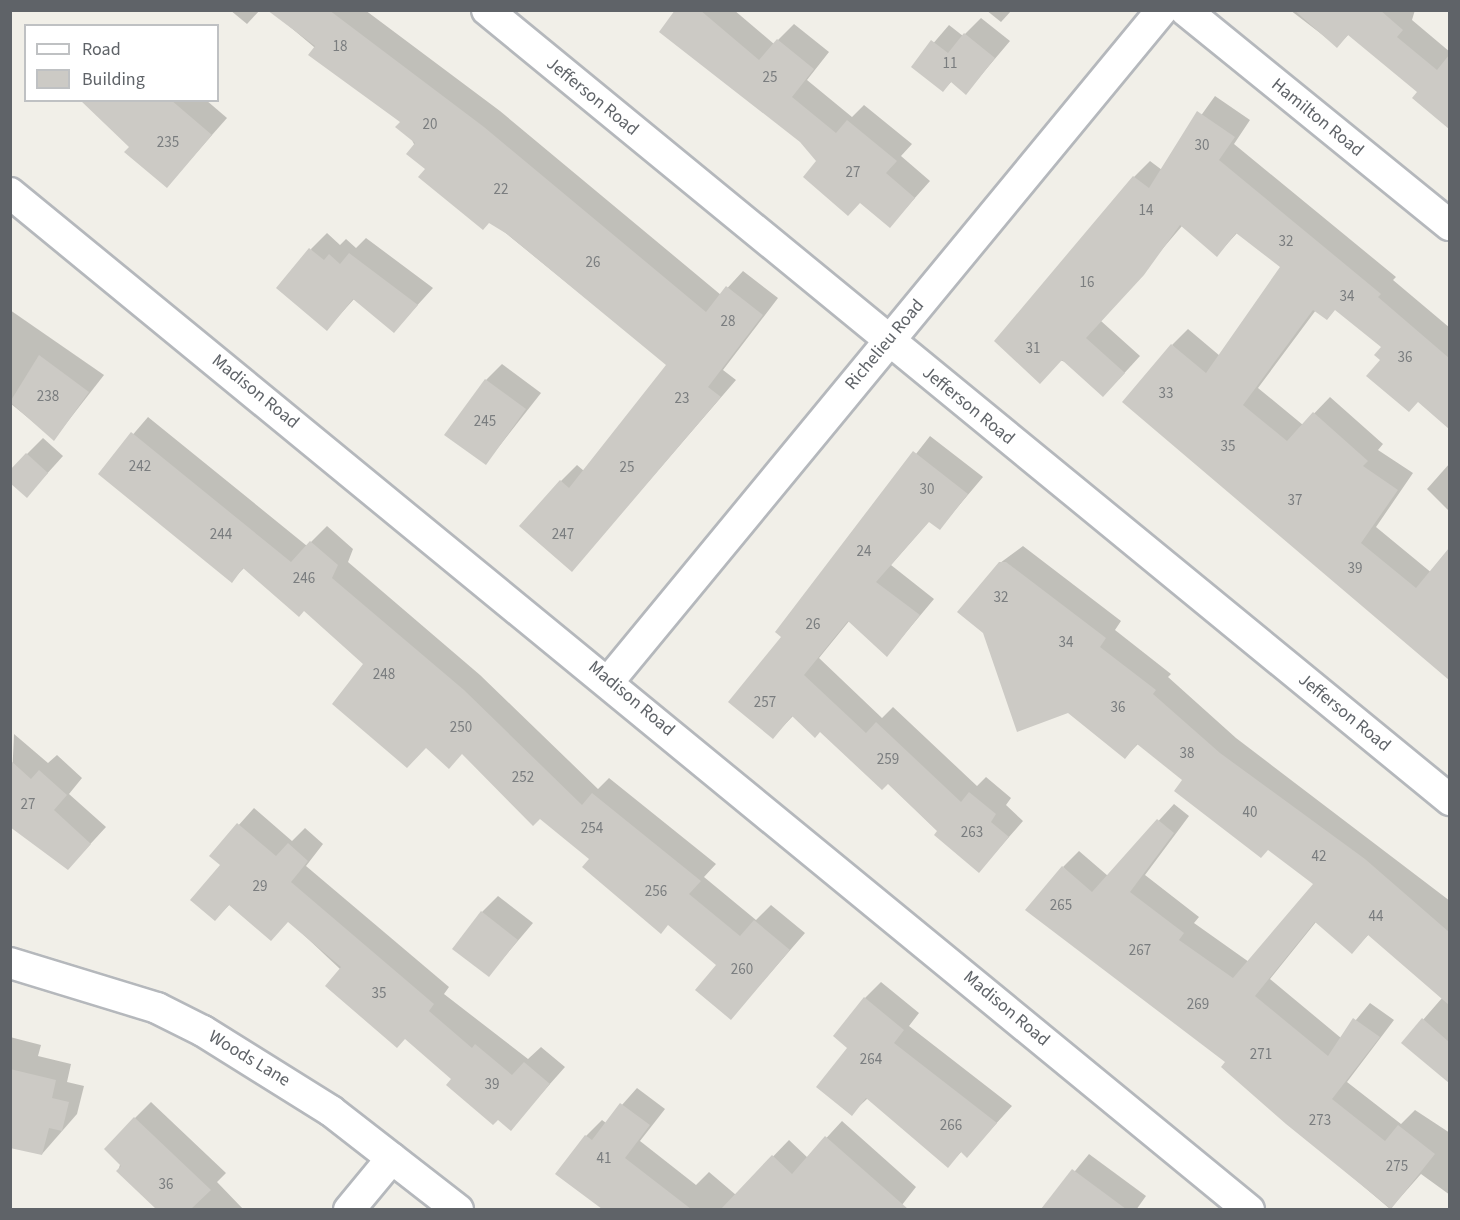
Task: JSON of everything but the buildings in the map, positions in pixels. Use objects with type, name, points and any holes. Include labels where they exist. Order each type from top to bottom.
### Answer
[{"type":"street","name":"Jefferson Road","points":[[487,10],[1449,800]]},
{"type":"street","name":"Richelieu Road","points":[[609,681],[1162,10]]},
{"type":"street","name":"Hamilton Road","points":[[1185,10],[1449,225]]},
{"type":"street","name":"Madison Road","points":[[10,193],[609,681],[1249,1209]]},
{"type":"street","name":"Woods Lane","points":[[10,963],[157,1008],[203,1031],[322,1105],[458,1209]]},
{"type":"street","points":[[349,1209],[392,1158]]}]
